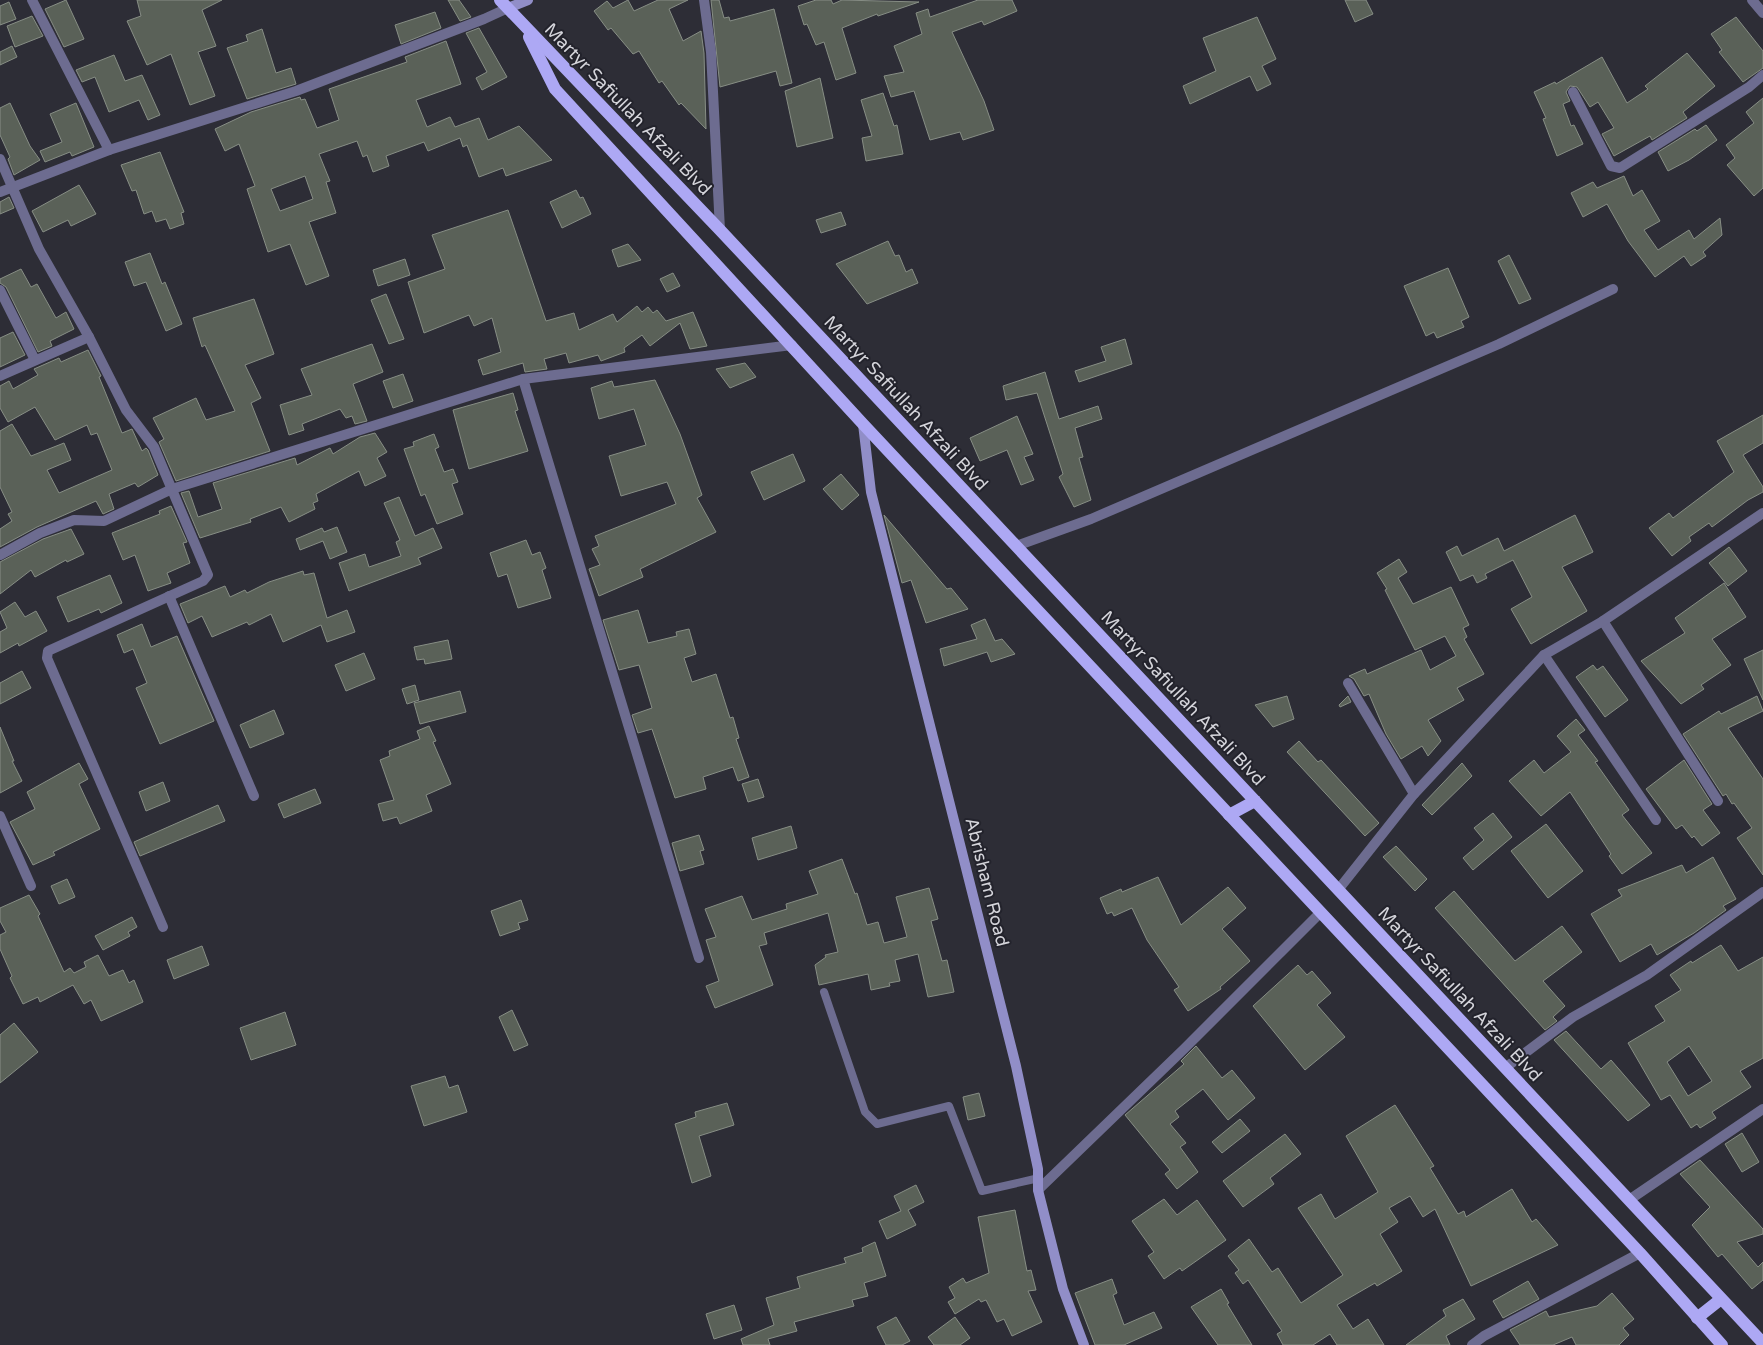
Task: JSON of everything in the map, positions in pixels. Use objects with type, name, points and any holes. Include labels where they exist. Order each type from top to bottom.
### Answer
[{"type":"main road","points":[[504,4],[528,0]]},
{"type":"main road","points":[[504,4],[524,26]]},
{"type":"main road","name":"Martyr Safiullah Afzali Blvd","points":[[524,26],[720,230],[1763,1343]]},
{"type":"main road","name":"Martyr Safiullah Afzali Blvd","points":[[524,26],[555,89],[864,424],[1640,1254],[1722,1345]]},
{"type":"main road","name":"Abrisham Road","points":[[864,424],[871,492],[1016,1066],[1040,1178],[1038,1190],[1063,1289],[1084,1345]]},
{"type":"main road","points":[[1229,815],[1255,801]]},
{"type":"main road","points":[[1697,1318],[1721,1299]]},
{"type":"street","points":[[32,0],[109,150]]},
{"type":"street","points":[[704,0],[711,52],[720,230]]},
{"type":"street","points":[[1752,0],[1763,13]]},
{"type":"street","points":[[0,192],[109,150],[296,91],[484,19],[504,4]]},
{"type":"street","points":[[1573,92],[1611,166],[1620,168],[1749,86],[1763,75]]},
{"type":"street","points":[[0,158],[40,250],[89,337],[126,410],[154,447],[208,575],[202,580],[169,596],[53,648],[48,651],[47,658],[163,927]]},
{"type":"street","points":[[1016,546],[1091,519],[1490,348],[1613,289]]},
{"type":"street","points":[[0,290],[35,360]]},
{"type":"street","points":[[0,376],[89,337]]},
{"type":"street","points":[[0,555],[15,545],[74,520],[104,521],[172,490],[523,379],[792,345]]},
{"type":"street","points":[[523,379],[699,958]]},
{"type":"street","points":[[1338,890],[1414,794],[1544,655],[1603,621],[1763,513]]},
{"type":"street","points":[[169,596],[254,796]]},
{"type":"street","points":[[1603,621],[1718,801]]},
{"type":"street","points":[[1544,655],[1656,820]]},
{"type":"street","points":[[1348,683],[1414,794]]},
{"type":"street","points":[[0,816],[31,886]]},
{"type":"street","points":[[1505,1068],[1573,1017],[1647,975],[1763,892]]},
{"type":"street","points":[[1038,1190],[1184,1050],[1320,913]]},
{"type":"street","points":[[1629,1200],[1763,1109]]},
{"type":"street","points":[[1472,1345],[1484,1336],[1640,1254]]},
{"type":"lane","points":[[824,992],[865,1112],[877,1124],[949,1106],[982,1191],[1040,1178]]},
{"type":"building","points":[[66,0],[84,39],[64,47],[45,9]]},
{"type":"building","points":[[137,0],[222,0],[202,10],[216,46],[198,52],[215,96],[190,105],[171,54],[147,65],[127,21],[141,16]]},
{"type":"building","points":[[448,0],[459,0],[471,17],[460,21]]},
{"type":"building","points":[[628,0],[634,11],[658,0],[688,0],[669,9],[683,41],[701,31],[704,53],[706,129],[681,103],[679,105],[662,81],[659,83],[639,51],[633,54],[611,28],[608,30],[594,11],[607,1],[613,8]]},
{"type":"building","points":[[711,0],[719,0],[724,18],[729,17],[730,21],[774,9],[792,83],[780,86],[776,71],[720,87]]},
{"type":"building","points":[[816,0],[831,0],[833,4],[842,0],[919,2],[878,16],[877,14],[842,28],[856,73],[836,80],[824,42],[816,45],[807,24],[804,25],[798,6]]},
{"type":"building","points":[[978,0],[1012,0],[1017,11],[984,25],[982,21],[952,32],[984,101],[994,130],[963,140],[960,132],[930,140],[914,91],[891,97],[884,76],[904,72],[894,46],[922,34],[916,13],[928,9],[930,17]]},
{"type":"building","points":[[1345,0],[1366,0],[1373,14],[1355,22]]},
{"type":"building","points":[[9,2],[16,19],[0,25],[0,6]]},
{"type":"building","points":[[435,12],[441,28],[401,44],[395,25]]},
{"type":"building","points":[[32,16],[43,36],[15,47],[7,26]]},
{"type":"building","points":[[1257,17],[1276,59],[1262,66],[1271,84],[1257,91],[1250,76],[1190,104],[1183,86],[1216,71],[1203,38]]},
{"type":"building","points":[[1736,17],[1763,51],[1763,68],[1743,82],[1719,52],[1722,50],[1711,34]]},
{"type":"building","points":[[479,28],[507,77],[482,90],[476,78],[487,72],[466,33]]},
{"type":"building","points":[[262,29],[276,73],[291,68],[296,84],[247,99],[227,48],[248,41],[246,35]]},
{"type":"building","points":[[446,41],[461,84],[416,100],[427,127],[450,117],[455,127],[479,118],[488,140],[519,126],[552,160],[506,176],[503,168],[479,177],[467,145],[463,147],[460,138],[428,151],[424,142],[386,156],[389,166],[373,172],[367,155],[363,157],[357,141],[319,154],[330,181],[326,182],[336,213],[309,222],[329,276],[306,285],[290,244],[268,252],[247,189],[255,186],[239,144],[225,151],[215,129],[251,112],[300,97],[301,100],[305,99],[317,128],[339,120],[329,89],[407,62],[405,57]],"holes":[[[305,176],[313,199],[280,211],[271,189]]]},
{"type":"building","points":[[12,46],[17,57],[0,65],[0,52]]},
{"type":"building","points":[[1687,53],[1715,86],[1683,112],[1687,118],[1652,140],[1650,136],[1614,156],[1602,134],[1614,128],[1598,102],[1590,107],[1577,87],[1570,86],[1566,92],[1570,101],[1563,104],[1571,126],[1574,125],[1583,144],[1557,156],[1543,119],[1546,118],[1534,92],[1555,82],[1556,84],[1602,57],[1627,103],[1648,89],[1645,86]]},
{"type":"building","points":[[114,55],[125,81],[142,75],[160,115],[148,120],[139,100],[109,112],[95,77],[82,82],[76,70]]},
{"type":"building","points":[[820,78],[833,138],[797,147],[785,91]]},
{"type":"building","points":[[883,93],[894,126],[897,125],[903,154],[866,161],[862,138],[872,136],[861,100]]},
{"type":"building","points":[[1763,98],[1763,188],[1754,196],[1727,165],[1735,158],[1726,145],[1754,123],[1746,112]]},
{"type":"building","points":[[10,103],[30,146],[40,160],[14,175],[8,159],[10,157],[0,135],[0,108]]},
{"type":"building","points":[[76,103],[94,147],[72,156],[70,152],[45,162],[40,151],[62,142],[50,114]]},
{"type":"building","points":[[1706,125],[1717,140],[1689,160],[1668,171],[1658,152],[1695,129],[1697,131]]},
{"type":"building","points":[[160,152],[184,212],[181,213],[184,224],[170,229],[166,219],[156,222],[152,211],[144,214],[136,190],[132,191],[121,165]]},
{"type":"building","points":[[1624,176],[1633,196],[1642,190],[1660,221],[1644,230],[1658,250],[1689,230],[1694,239],[1720,218],[1722,235],[1703,252],[1706,256],[1691,266],[1684,256],[1655,277],[1628,241],[1607,204],[1583,217],[1571,193],[1593,182],[1597,188]]},
{"type":"building","points":[[79,185],[96,214],[71,226],[68,220],[43,232],[32,211]]},
{"type":"building","points":[[576,190],[580,198],[583,197],[591,214],[562,228],[550,202]]},
{"type":"building","points":[[9,197],[14,208],[0,214],[0,202]]},
{"type":"building","points":[[508,210],[546,321],[574,313],[579,330],[613,314],[617,322],[637,306],[642,312],[648,307],[653,313],[657,310],[666,321],[693,312],[707,346],[690,349],[680,323],[650,346],[642,335],[624,348],[625,352],[601,361],[598,355],[569,363],[566,353],[544,359],[547,369],[525,372],[523,363],[483,375],[478,360],[501,352],[492,318],[474,326],[469,315],[424,333],[408,282],[445,269],[432,235]]},
{"type":"building","points":[[841,212],[846,225],[821,233],[816,220]]},
{"type":"building","points":[[888,241],[895,256],[899,255],[906,272],[912,269],[918,283],[867,304],[836,264]]},
{"type":"building","points":[[628,244],[641,260],[618,267],[612,250]]},
{"type":"building","points":[[150,253],[162,284],[165,282],[182,324],[166,331],[146,282],[134,286],[125,262]]},
{"type":"building","points":[[1509,255],[1531,299],[1519,304],[1498,261]]},
{"type":"building","points":[[405,259],[410,275],[378,286],[373,270]]},
{"type":"building","points":[[1448,268],[1469,317],[1461,321],[1464,327],[1437,338],[1434,332],[1426,336],[1404,286]]},
{"type":"building","points":[[21,269],[31,287],[37,284],[56,318],[66,312],[74,329],[50,341],[52,346],[38,352],[6,287],[0,283],[0,279]]},
{"type":"building","points":[[673,273],[680,286],[667,292],[660,279]]},
{"type":"building","points":[[386,294],[404,339],[389,344],[371,300]]},
{"type":"building","points":[[254,299],[274,354],[245,365],[261,398],[251,403],[270,451],[176,481],[159,442],[164,439],[153,418],[196,398],[206,420],[235,411],[205,345],[202,347],[193,318]]},
{"type":"building","points":[[13,332],[25,355],[0,367],[0,338]]},
{"type":"building","points":[[1125,339],[1132,364],[1079,382],[1075,371],[1106,361],[1101,347]]},
{"type":"building","points":[[372,344],[383,372],[353,384],[367,421],[355,424],[352,416],[346,418],[340,409],[302,424],[304,430],[289,435],[280,405],[312,395],[301,369]]},
{"type":"building","points":[[88,350],[101,376],[99,377],[122,433],[132,429],[142,451],[146,448],[148,450],[158,475],[138,487],[135,483],[109,494],[114,509],[103,514],[96,501],[37,527],[0,547],[0,529],[12,521],[8,514],[12,512],[0,487],[0,431],[12,424],[31,456],[64,443],[71,460],[47,470],[59,493],[112,470],[97,433],[91,435],[87,425],[55,440],[35,407],[8,422],[0,408],[0,386],[9,381],[13,389],[38,375],[34,369],[59,358],[61,362]]},
{"type":"building","points":[[745,363],[756,377],[730,388],[716,369]]},
{"type":"building","points":[[1045,372],[1059,419],[1098,406],[1102,419],[1075,428],[1083,457],[1079,458],[1091,500],[1074,507],[1059,477],[1063,474],[1037,393],[1006,400],[1003,386]]},
{"type":"building","points":[[403,374],[413,401],[393,408],[383,381]]},
{"type":"building","points":[[655,380],[680,434],[702,495],[697,498],[716,532],[640,569],[643,577],[599,596],[589,569],[600,565],[592,549],[599,546],[595,536],[676,504],[667,482],[621,496],[609,456],[646,445],[634,409],[599,419],[591,388],[612,381],[614,387]]},
{"type":"building","points":[[513,393],[518,410],[515,411],[528,451],[469,469],[453,410]]},
{"type":"building","points":[[1763,415],[1763,443],[1743,455],[1763,487],[1763,492],[1748,500],[1712,527],[1709,523],[1689,537],[1691,541],[1672,556],[1649,528],[1669,513],[1673,518],[1734,472],[1717,441]]},
{"type":"building","points":[[1017,416],[1033,454],[1024,457],[1034,480],[1021,485],[1007,450],[980,461],[970,438]]},
{"type":"building","points":[[375,433],[387,452],[377,458],[386,476],[365,486],[359,471],[316,494],[318,501],[313,503],[315,509],[289,522],[281,507],[250,519],[251,522],[200,538],[181,493],[189,491],[198,517],[222,509],[213,483],[295,458],[297,465],[330,448],[333,454],[360,437]]},
{"type":"building","points":[[434,434],[439,447],[435,449],[444,472],[453,469],[458,482],[452,484],[463,514],[437,524],[425,494],[421,496],[404,449],[414,446],[413,442]]},
{"type":"building","points":[[793,454],[805,481],[764,500],[751,472]]},
{"type":"building","points":[[841,474],[859,495],[842,510],[823,489]]},
{"type":"building","points":[[399,497],[415,536],[433,528],[442,548],[418,558],[421,564],[349,591],[339,563],[365,554],[369,567],[401,556],[396,542],[400,540],[384,503]]},
{"type":"building","points":[[171,506],[187,542],[183,543],[190,563],[167,573],[171,583],[148,591],[135,555],[123,560],[112,533],[160,514],[159,511]]},
{"type":"building","points":[[884,515],[947,589],[951,588],[968,609],[926,623],[911,580],[902,583]]},
{"type":"building","points":[[1575,515],[1593,552],[1562,567],[1587,611],[1531,644],[1511,609],[1532,597],[1513,560],[1485,574],[1487,578],[1477,583],[1473,575],[1460,581],[1446,552],[1457,546],[1462,556],[1498,538],[1504,551]]},
{"type":"building","points":[[337,527],[347,552],[330,559],[323,541],[300,550],[296,539],[322,528],[324,532]]},
{"type":"building","points":[[71,529],[84,554],[67,562],[66,560],[35,577],[31,570],[0,594],[0,562],[43,539]]},
{"type":"building","points":[[526,540],[532,555],[540,552],[546,568],[542,570],[551,598],[518,608],[507,574],[498,577],[490,553]]},
{"type":"building","points":[[1729,547],[1747,571],[1728,586],[1709,563]]},
{"type":"building","points":[[1399,559],[1407,572],[1398,578],[1413,604],[1451,587],[1469,625],[1463,628],[1467,637],[1464,639],[1484,674],[1457,688],[1464,700],[1428,720],[1441,741],[1428,756],[1422,746],[1401,759],[1386,734],[1369,694],[1364,696],[1354,679],[1349,676],[1365,669],[1367,674],[1421,650],[1430,670],[1456,656],[1445,636],[1415,650],[1385,590],[1387,589],[1377,573]]},
{"type":"building","points":[[303,571],[304,575],[314,573],[327,618],[347,610],[355,632],[327,642],[321,625],[283,642],[271,614],[249,625],[247,622],[212,637],[202,616],[188,623],[180,604],[225,586],[230,597],[245,590],[247,593],[269,582]]},
{"type":"building","points":[[110,575],[122,603],[101,613],[99,609],[68,622],[57,597]]},
{"type":"building","points":[[1724,583],[1746,617],[1712,639],[1731,665],[1701,685],[1704,689],[1681,704],[1641,661],[1685,633],[1675,618]]},
{"type":"building","points":[[15,602],[25,617],[36,611],[47,631],[19,646],[18,643],[0,653],[0,632],[7,628],[0,612]]},
{"type":"building","points":[[638,610],[648,643],[677,636],[676,632],[689,629],[696,654],[684,658],[692,682],[716,674],[730,718],[733,717],[739,738],[736,739],[749,777],[738,781],[733,767],[703,777],[706,789],[675,798],[652,729],[638,733],[632,715],[652,708],[639,665],[619,670],[603,620]]},
{"type":"building","points":[[985,619],[995,641],[1002,639],[1015,654],[991,662],[987,652],[944,666],[940,649],[977,639],[971,625]]},
{"type":"building","points":[[142,624],[151,647],[177,636],[214,721],[160,744],[136,688],[147,683],[133,649],[124,653],[117,635]]},
{"type":"building","points":[[448,640],[452,659],[425,664],[424,659],[417,660],[414,647]]},
{"type":"building","points":[[1763,650],[1763,700],[1744,659]]},
{"type":"building","points":[[364,653],[375,679],[346,691],[335,665]]},
{"type":"building","points":[[1593,665],[1597,670],[1603,666],[1628,700],[1605,717],[1576,677]]},
{"type":"building","points":[[22,671],[31,688],[0,704],[0,683]]},
{"type":"building","points":[[415,685],[419,700],[407,704],[402,689]]},
{"type":"building","points":[[460,691],[466,712],[420,724],[414,703]]},
{"type":"building","points":[[1287,696],[1294,719],[1273,727],[1255,705]]},
{"type":"building","points":[[1348,696],[1351,702],[1340,707],[1339,705]]},
{"type":"building","points":[[1757,696],[1763,711],[1728,728],[1763,779],[1763,875],[1737,838],[1752,828],[1726,794],[1723,796],[1683,734],[1719,711],[1721,714]]},
{"type":"building","points":[[274,710],[284,734],[250,748],[240,725]]},
{"type":"building","points":[[1576,719],[1585,730],[1578,735],[1598,761],[1595,762],[1629,810],[1622,815],[1652,853],[1622,874],[1570,792],[1541,816],[1509,781],[1534,760],[1544,773],[1571,752],[1557,736]]},
{"type":"building","points":[[429,726],[436,741],[433,742],[451,784],[426,795],[432,811],[400,824],[397,817],[383,821],[378,804],[394,800],[380,760],[390,756],[389,751],[420,739],[417,731]]},
{"type":"building","points":[[0,727],[14,761],[12,761],[22,781],[0,793]]},
{"type":"building","points":[[1299,741],[1318,762],[1321,760],[1379,823],[1365,836],[1287,752]]},
{"type":"building","points":[[1684,760],[1712,804],[1703,810],[1720,833],[1702,846],[1694,836],[1692,838],[1682,825],[1676,829],[1646,789]]},
{"type":"building","points":[[79,763],[88,779],[79,784],[100,829],[53,852],[55,855],[33,865],[10,822],[35,809],[27,792]]},
{"type":"building","points":[[1462,763],[1472,776],[1432,815],[1422,805]]},
{"type":"building","points":[[758,779],[764,797],[748,802],[742,784]]},
{"type":"building","points":[[163,782],[170,801],[146,811],[139,792]]},
{"type":"building","points":[[315,789],[321,803],[284,818],[278,804]]},
{"type":"building","points":[[218,805],[225,821],[140,856],[134,842]]},
{"type":"building","points":[[1493,813],[1512,837],[1473,870],[1463,858],[1484,840],[1474,828]]},
{"type":"building","points":[[1546,824],[1583,871],[1548,898],[1511,851]]},
{"type":"building","points":[[791,826],[797,848],[758,860],[752,838]]},
{"type":"building","points":[[699,835],[704,850],[700,851],[704,864],[680,871],[672,843]]},
{"type":"building","points":[[1396,846],[1427,879],[1415,891],[1383,857]]},
{"type":"building","points":[[1713,857],[1736,899],[1723,906],[1726,910],[1694,933],[1657,955],[1651,944],[1620,962],[1591,914],[1622,896],[1618,890],[1682,865],[1686,873]]},
{"type":"building","points":[[842,859],[855,894],[857,893],[867,925],[878,922],[884,943],[907,937],[896,897],[929,888],[938,919],[931,921],[942,961],[947,960],[954,992],[928,997],[918,954],[895,960],[900,981],[889,983],[890,986],[871,990],[868,974],[819,985],[815,965],[826,957],[825,955],[838,952],[828,913],[764,933],[767,944],[759,946],[773,985],[715,1008],[706,986],[719,981],[706,940],[716,937],[705,909],[742,896],[752,920],[787,909],[786,904],[818,894],[809,871]]},
{"type":"building","points":[[1158,877],[1181,925],[1228,887],[1246,908],[1222,929],[1250,961],[1220,987],[1221,989],[1188,1011],[1174,990],[1179,987],[1147,940],[1132,908],[1114,916],[1112,912],[1107,914],[1100,898],[1121,889],[1122,892]]},
{"type":"building","points":[[67,879],[75,897],[59,904],[51,886]]},
{"type":"building","points":[[1454,891],[1515,961],[1562,926],[1582,952],[1543,981],[1565,1006],[1553,1017],[1557,1021],[1545,1030],[1435,908]]},
{"type":"building","points":[[29,895],[40,914],[38,916],[64,972],[70,968],[74,973],[86,967],[84,962],[98,955],[109,976],[123,970],[129,983],[134,980],[143,1002],[101,1021],[91,1000],[84,1004],[73,985],[40,1002],[38,997],[23,1004],[10,978],[12,976],[0,949],[0,935],[6,932],[0,921],[0,908]]},
{"type":"building","points":[[521,900],[528,920],[518,923],[520,929],[500,936],[491,911]]},
{"type":"building","points":[[132,917],[137,927],[128,932],[130,936],[103,950],[95,936]]},
{"type":"building","points":[[1721,945],[1738,971],[1763,957],[1763,1058],[1740,1071],[1751,1087],[1712,1112],[1716,1118],[1700,1128],[1697,1124],[1691,1128],[1670,1095],[1661,1100],[1628,1043],[1665,1021],[1655,1006],[1681,990],[1670,975],[1691,961],[1692,963]],"holes":[[[1689,1046],[1712,1081],[1688,1096],[1667,1062]]]},
{"type":"building","points":[[202,946],[209,965],[174,979],[167,960]]},
{"type":"building","points":[[1298,965],[1307,975],[1312,971],[1331,993],[1317,1005],[1345,1037],[1305,1070],[1253,1006]]},
{"type":"building","points":[[512,1010],[528,1045],[514,1051],[499,1017]]},
{"type":"building","points":[[285,1012],[296,1045],[251,1060],[240,1028]]},
{"type":"building","points":[[14,1023],[38,1052],[0,1083],[0,1035]]},
{"type":"building","points":[[1566,1031],[1601,1069],[1611,1060],[1650,1105],[1628,1121],[1554,1040]]},
{"type":"building","points":[[1196,1046],[1222,1078],[1232,1070],[1255,1098],[1228,1120],[1203,1089],[1175,1111],[1179,1117],[1170,1124],[1186,1143],[1180,1147],[1198,1172],[1177,1189],[1165,1174],[1170,1170],[1125,1115],[1184,1064],[1181,1061]]},
{"type":"building","points":[[445,1076],[449,1088],[458,1085],[467,1112],[424,1126],[411,1086]]},
{"type":"building","points":[[979,1093],[985,1116],[968,1120],[963,1097]]},
{"type":"building","points":[[727,1103],[734,1125],[699,1136],[711,1176],[692,1183],[675,1124],[696,1117],[695,1112]]},
{"type":"building","points":[[1395,1105],[1434,1166],[1430,1168],[1458,1214],[1464,1211],[1466,1217],[1512,1189],[1532,1222],[1536,1219],[1558,1245],[1471,1286],[1435,1209],[1423,1217],[1410,1196],[1389,1208],[1398,1222],[1380,1234],[1402,1271],[1377,1286],[1375,1283],[1337,1305],[1353,1329],[1368,1319],[1384,1345],[1337,1345],[1330,1334],[1313,1345],[1283,1345],[1277,1334],[1282,1331],[1248,1280],[1243,1284],[1235,1273],[1239,1270],[1228,1256],[1249,1239],[1272,1272],[1278,1268],[1301,1303],[1343,1275],[1298,1208],[1321,1194],[1335,1219],[1378,1192],[1346,1136]]},
{"type":"building","points":[[1240,1119],[1250,1131],[1222,1153],[1212,1142]]},
{"type":"building","points":[[1742,1133],[1759,1162],[1742,1172],[1725,1144]]},
{"type":"building","points":[[1285,1134],[1301,1154],[1270,1178],[1274,1184],[1243,1207],[1223,1181]]},
{"type":"building","points":[[1700,1160],[1763,1229],[1763,1234],[1737,1242],[1758,1267],[1763,1262],[1763,1280],[1752,1289],[1722,1254],[1718,1257],[1692,1225],[1710,1207],[1680,1174]]},
{"type":"building","points":[[916,1185],[924,1202],[908,1210],[916,1225],[887,1239],[879,1221],[901,1211],[894,1196]]},
{"type":"building","points":[[1164,1199],[1177,1215],[1197,1200],[1226,1240],[1182,1271],[1180,1268],[1164,1279],[1148,1256],[1154,1252],[1132,1221]]},
{"type":"building","points":[[1015,1210],[1027,1271],[1031,1270],[1036,1290],[1028,1291],[1042,1322],[1012,1336],[1004,1319],[997,1322],[986,1300],[981,1302],[979,1299],[955,1314],[948,1302],[955,1298],[949,1287],[963,1278],[966,1283],[989,1273],[978,1217]]},
{"type":"building","points":[[875,1242],[886,1276],[864,1283],[868,1296],[852,1300],[854,1306],[794,1322],[797,1331],[768,1339],[770,1345],[743,1345],[741,1339],[774,1325],[766,1298],[800,1288],[797,1277],[846,1263],[844,1258],[863,1252],[862,1248]]},
{"type":"building","points":[[1112,1279],[1117,1293],[1113,1295],[1124,1325],[1154,1312],[1162,1328],[1124,1345],[1095,1345],[1075,1293]]},
{"type":"building","points":[[1528,1281],[1539,1299],[1503,1318],[1493,1301]]},
{"type":"building","points":[[1221,1289],[1229,1303],[1227,1304],[1252,1345],[1218,1345],[1191,1307]]},
{"type":"building","points":[[1612,1293],[1634,1319],[1623,1328],[1629,1335],[1619,1345],[1576,1345],[1572,1337],[1553,1345],[1520,1345],[1510,1330],[1546,1311],[1549,1317],[1597,1306]]},
{"type":"building","points":[[1463,1299],[1475,1319],[1446,1336],[1450,1345],[1406,1345],[1446,1316],[1443,1310]]},
{"type":"building","points":[[734,1305],[742,1330],[714,1339],[706,1314]]},
{"type":"building","points":[[896,1317],[910,1341],[902,1345],[886,1345],[877,1327]]},
{"type":"building","points":[[955,1317],[970,1338],[960,1345],[934,1345],[928,1337]]}]
